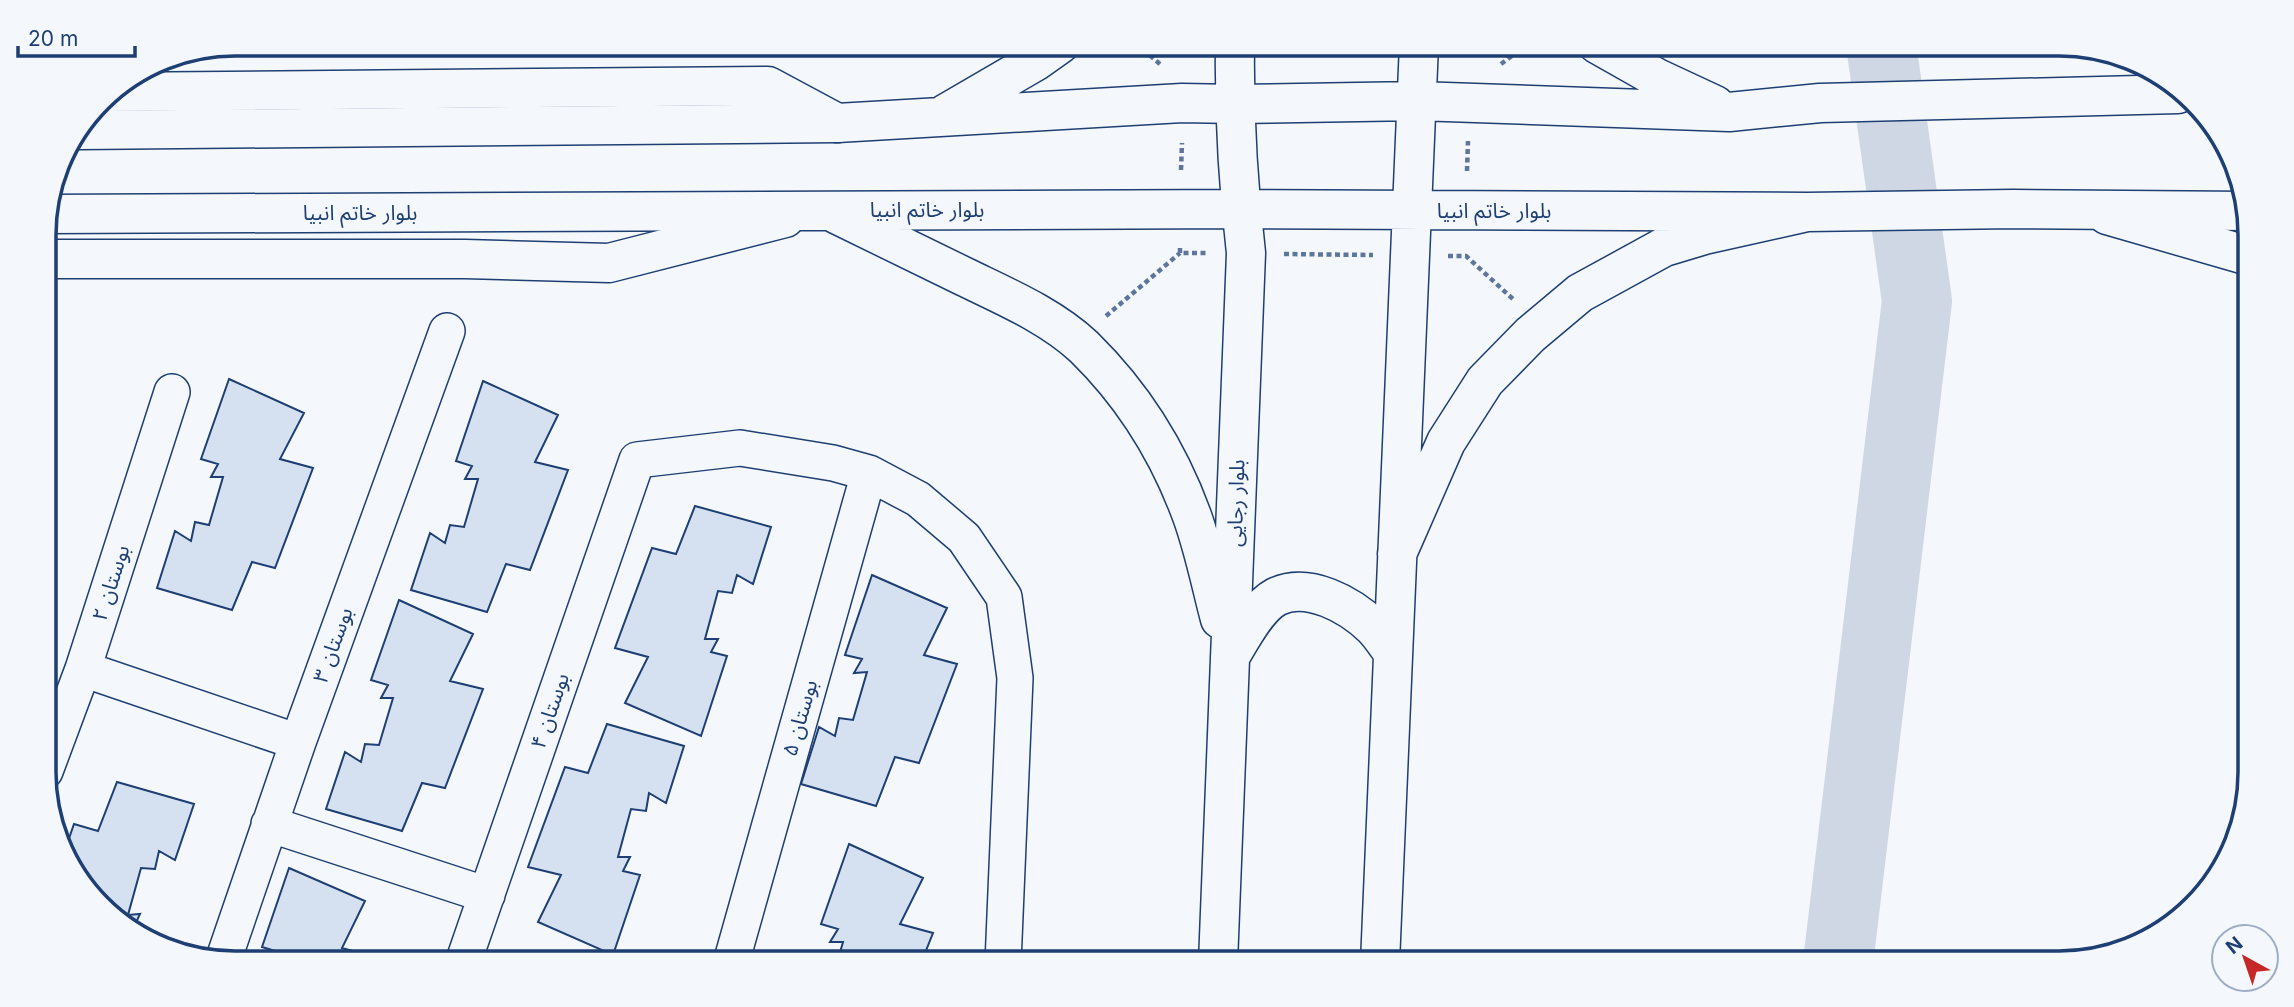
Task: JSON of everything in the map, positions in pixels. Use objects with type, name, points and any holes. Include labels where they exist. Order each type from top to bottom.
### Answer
[{"type":"main road","points":[[937,118],[1043,56]]},
{"type":"main road","name":"بلوار رجایی","points":[[1218,951],[1246,253],[1235,104],[1236,56]]},
{"type":"main road","points":[[1381,951],[1419,56]]},
{"type":"main road","points":[[1618,56],[1657,78],[1729,112]]},
{"type":"main road","points":[[2088,95],[2143,77]]},
{"type":"main road","points":[[128,92],[768,86],[837,122]]},
{"type":"main road","points":[[90,131],[837,122],[1182,103],[1417,101],[1729,112],[1820,103],[2169,94]]},
{"type":"main road","name":"بلوار خاتم انبیا","points":[[58,214],[1241,209],[1807,212]]},
{"type":"main road","points":[[1397,554],[1446,442],[1485,381],[1542,325],[1580,293],[1664,247],[1704,235],[1807,212],[2013,209],[2236,211]]},
{"type":"main road","points":[[56,259],[609,263],[820,210],[1009,298],[1054,324],[1076,341],[1117,384],[1148,424],[1192,517],[1230,657]]},
{"type":"main road","points":[[2088,210],[2238,253]]},
{"type":"main road","points":[[1230,657],[1254,619],[1275,598],[1296,592],[1313,593],[1355,612],[1375,628],[1393,653]]},
{"type":"street","name":"بوستان ۳","points":[[226,951],[298,742],[447,331]]},
{"type":"street","name":"بوستان ۲","points":[[57,700],[83,668],[172,392]]},
{"type":"street","name":"بوستان ۴","points":[[468,951],[637,460],[740,448],[833,463],[869,473]]},
{"type":"street","points":[[869,473],[918,499],[964,538],[1004,597],[1015,678],[1004,951]]},
{"type":"street","name":"بوستان ۵","points":[[734,951],[869,473]]},
{"type":"street","points":[[83,668],[298,742]]},
{"type":"street","points":[[269,824],[487,895]]},
{"type":"path","points":[[1076,341],[1180,253]]},
{"type":"path","points":[[1466,256],[1542,325]]},
{"type":"building","points":[[229,379],[304,413],[280,459],[313,468],[275,568],[252,562],[232,610],[157,588],[175,531],[191,541],[195,522],[209,525],[223,477],[211,477],[218,464],[201,459]]},
{"type":"building","points":[[483,381],[558,415],[535,462],[568,470],[530,570],[506,564],[487,612],[411,590],[430,533],[445,543],[450,525],[464,527],[478,479],[465,479],[472,466],[456,461]]},
{"type":"building","points":[[695,506],[771,527],[753,584],[737,575],[732,593],[718,591],[705,639],[718,639],[711,652],[727,656],[701,736],[625,703],[648,657],[615,648],[652,548],[676,554]]},
{"type":"building","points":[[872,575],[947,608],[924,655],[957,664],[919,763],[895,757],[876,806],[801,784],[819,727],[835,736],[839,718],[853,720],[867,672],[854,673],[862,659],[845,655]]},
{"type":"building","points":[[399,600],[473,634],[450,681],[483,689],[445,788],[422,783],[402,831],[326,809],[345,752],[361,762],[365,744],[379,745],[393,698],[381,698],[388,685],[371,680]]},
{"type":"building","points":[[607,724],[684,746],[666,803],[649,793],[646,811],[631,809],[618,857],[630,857],[623,871],[640,875],[614,951],[604,951],[538,922],[561,875],[528,867],[565,767],[588,773]]},
{"type":"building","points":[[117,782],[194,804],[175,860],[159,851],[155,869],[141,868],[128,915],[140,914],[137,921],[126,914],[108,899],[93,881],[69,838],[74,824],[98,831]]},
{"type":"building","points":[[849,844],[923,878],[900,924],[933,933],[926,951],[840,951],[843,942],[830,942],[838,929],[821,924]]},
{"type":"building","points":[[289,868],[365,901],[342,948],[353,951],[276,951],[262,947]]},
{"type":"waterway","points":[[1839,951],[1917,301],[1883,56]]}]
